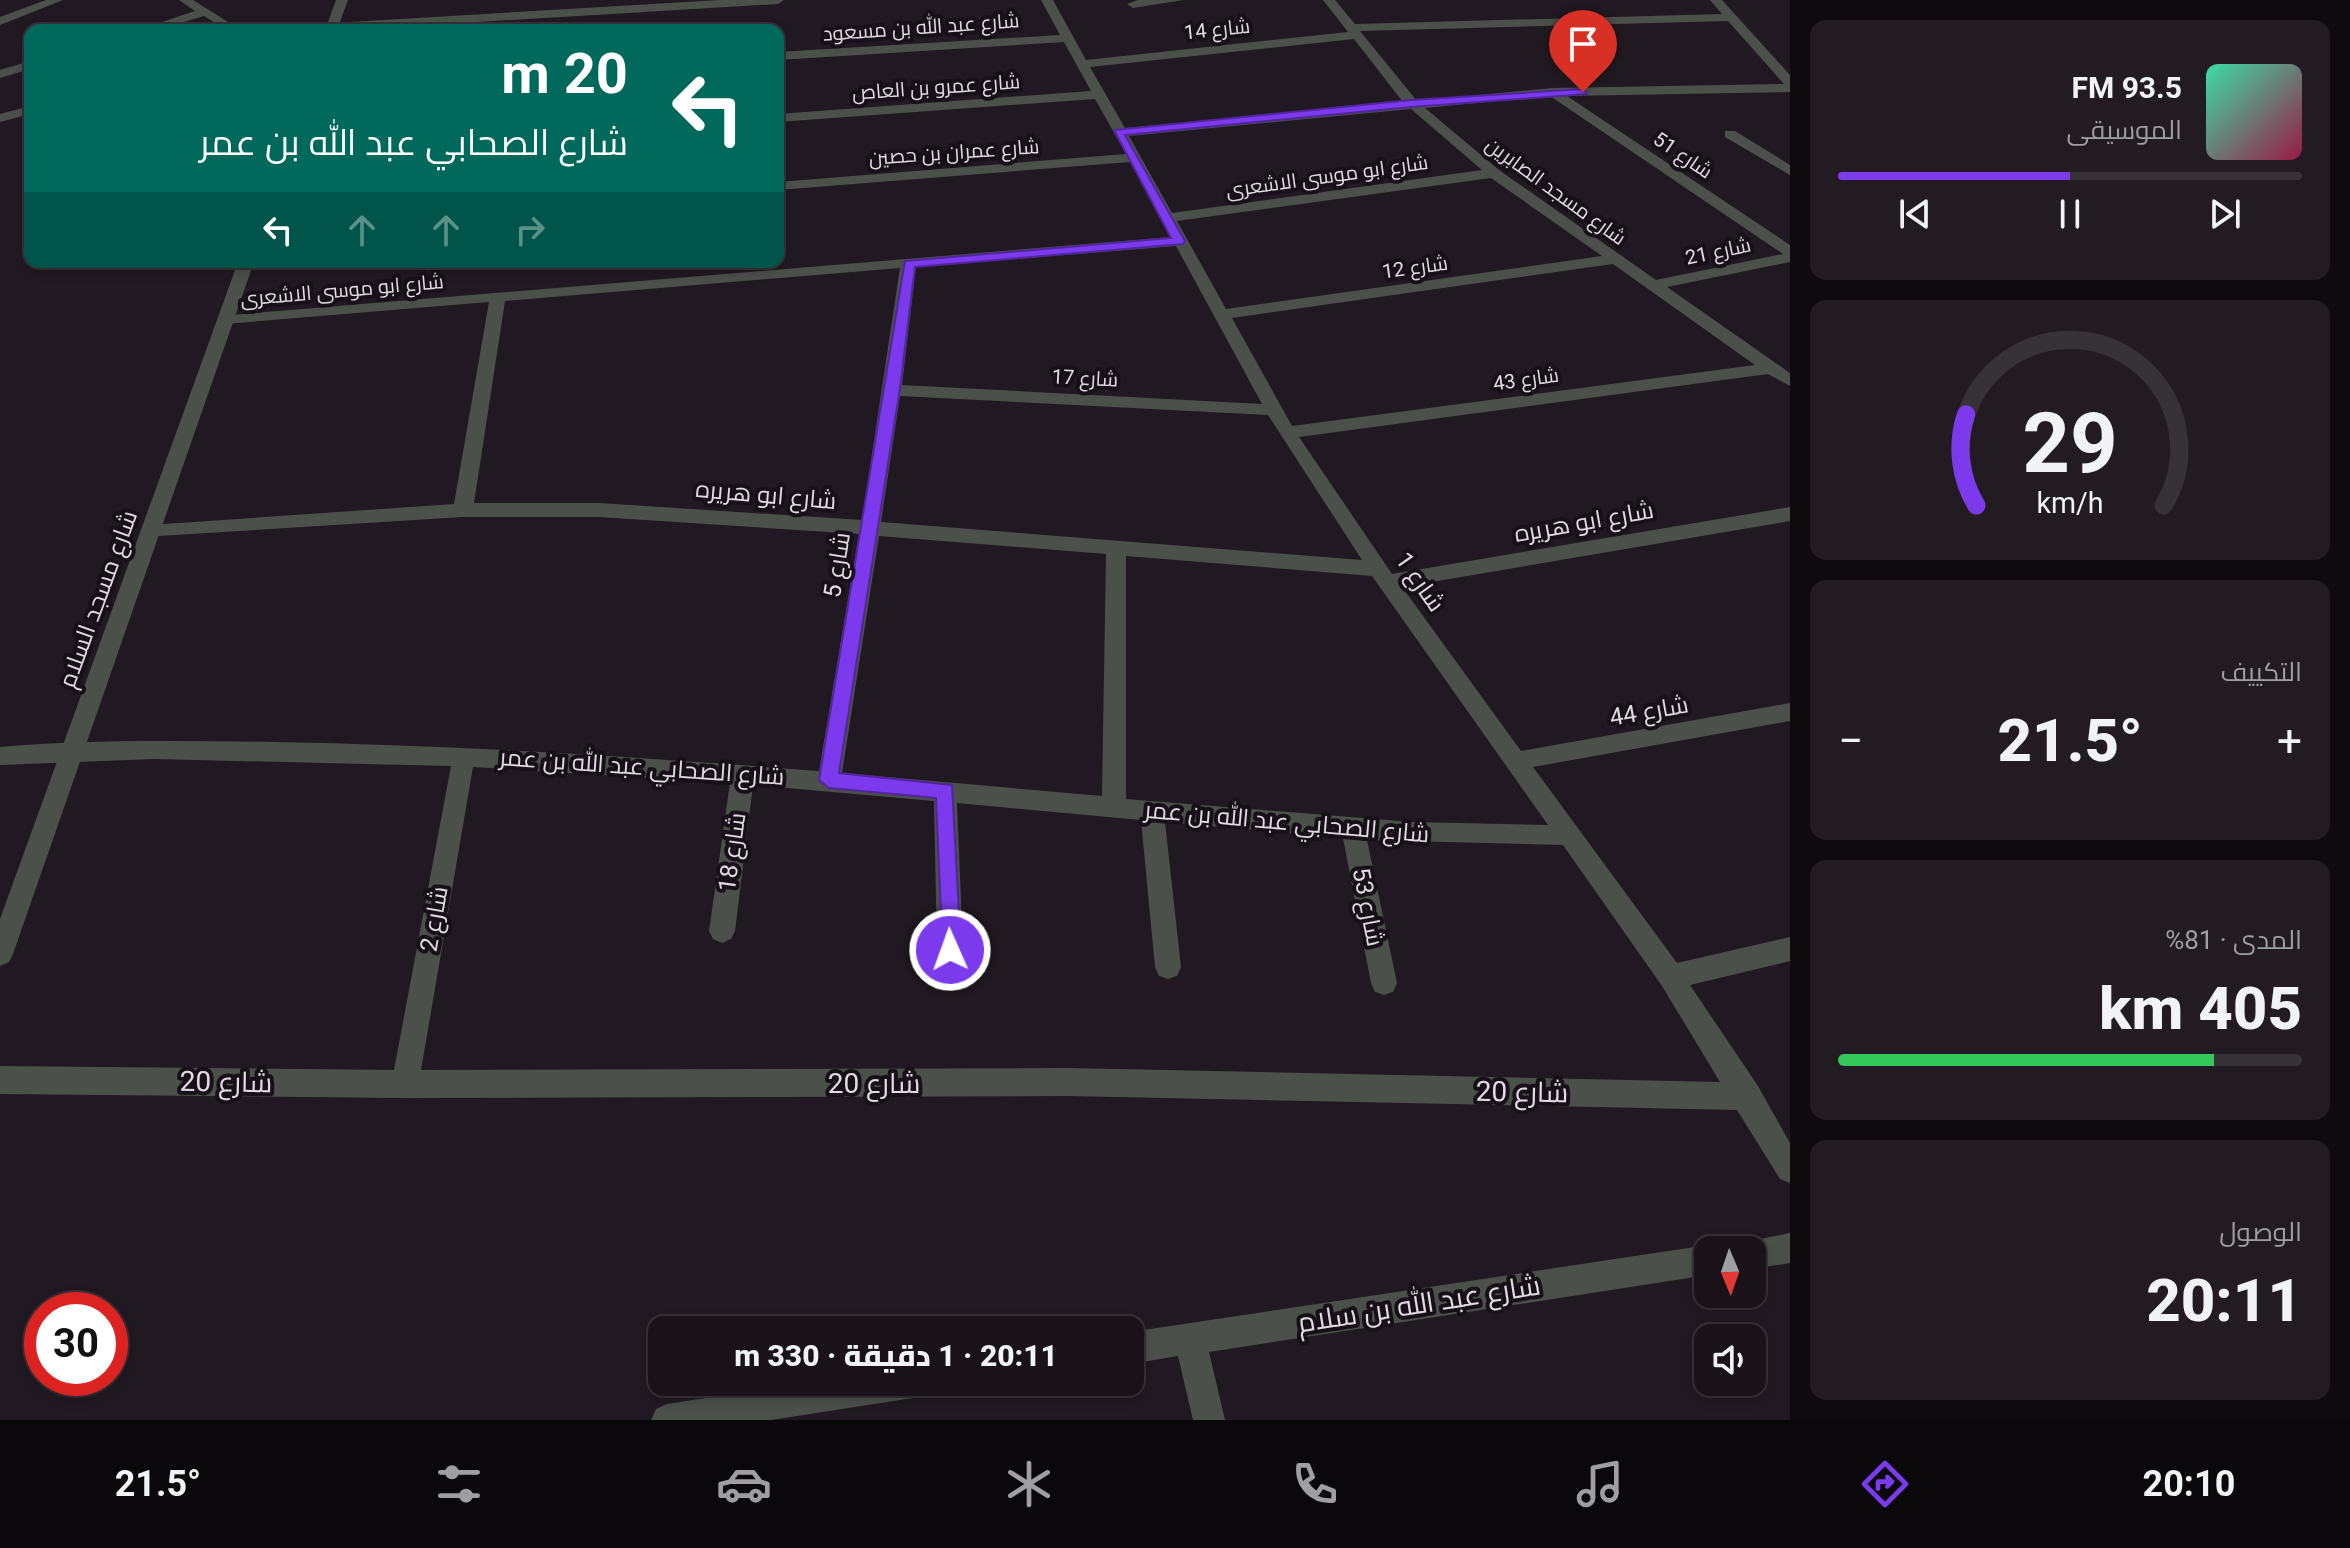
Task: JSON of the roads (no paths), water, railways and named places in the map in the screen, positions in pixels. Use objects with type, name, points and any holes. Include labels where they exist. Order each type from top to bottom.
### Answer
[{"type":"street","points":[[0,21],[57,0]]},
{"type":"street","points":[[185,0],[225,24]]},
{"type":"street","points":[[333,24],[342,0]]},
{"type":"street","points":[[388,24],[698,2],[778,0]]},
{"type":"street","name":"شارع 1","points":[[1047,0],[1287,433],[1383,576],[1671,977],[1748,1096],[1790,1169]]},
{"type":"street","points":[[1133,4],[1177,0]]},
{"type":"street","name":"شارع مسجد الصابرين","points":[[1329,0],[1411,103],[1494,173],[1790,381]]},
{"type":"street","points":[[1716,0],[1790,86]]},
{"type":"street","points":[[164,24],[205,12]]},
{"type":"street","name":"شارع 14","points":[[1081,64],[1354,31],[1731,17]]},
{"type":"street","name":"شارع عبد الله بن مسعود","points":[[784,56],[1067,38]]},
{"type":"street","points":[[1771,62],[1790,62]]},
{"type":"street","points":[[0,74],[24,67]]},
{"type":"street","points":[[1118,133],[1553,92],[1790,86]]},
{"type":"street","name":"شارع 51","points":[[1553,92],[1790,254]]},
{"type":"street","name":"شارع عمرو بن العاص","points":[[784,118],[1097,95]]},
{"type":"street","points":[[2,116],[24,111]]},
{"type":"street","points":[[1730,134],[1790,171]]},
{"type":"street","name":"شارع عمران بن حصين","points":[[784,186],[1132,158]]},
{"type":"street","name":"شارع ابو موسى الاشعرى","points":[[1166,218],[1494,173]]},
{"type":"street","name":"شارع ابو موسى الاشعرى","points":[[225,319],[1179,241]]},
{"type":"street","name":"شارع 21","points":[[1653,285],[1790,254]]},
{"type":"street","name":"شارع 12","points":[[1220,315],[1616,259]]},
{"type":"street","name":"شارع 5","points":[[829,780],[893,390],[909,263]]},
{"type":"street","name":"شارع مسجد السلام","points":[[0,954],[244,268]]},
{"type":"street","points":[[463,510],[498,297]]},
{"type":"street","name":"شارع 43","points":[[1287,433],[1770,368]]},
{"type":"street","name":"شارع 17","points":[[893,390],[1274,410]]},
{"type":"street","name":"شارع ابو هريره","points":[[150,532],[463,510],[599,510],[734,517],[1116,548],[1383,576],[1790,514]]},
{"type":"street","points":[[1114,808],[1116,548]]},
{"type":"street","name":"شارع 44","points":[[1516,761],[1790,712]]},
{"type":"street","name":"شارع الصحابي عبد الله بن عمر","points":[[0,756],[73,749],[464,755],[743,772],[1353,830],[1489,837],[1569,835]]},
{"type":"street","name":"شارع 2","points":[[405,1084],[464,755]]},
{"type":"street","name":"شارع 18","points":[[722,931],[743,772]]},
{"type":"street","points":[[945,791],[950,950]]},
{"type":"street","points":[[1152,811],[1168,967]]},
{"type":"street","name":"شارع 53","points":[[1353,830],[1384,983]]},
{"type":"street","points":[[1671,977],[1790,949]]},
{"type":"street","name":"شارع 20","points":[[0,1080],[405,1084],[1069,1082],[1748,1096]]},
{"type":"street","points":[[1766,1252],[1790,1248]]},
{"type":"street","name":"شارع عبد الله بن سلام","points":[[1144,1346],[1694,1262]]},
{"type":"street","points":[[1190,1339],[1209,1420]]},
{"type":"street","points":[[667,1420],[822,1396]]}]
